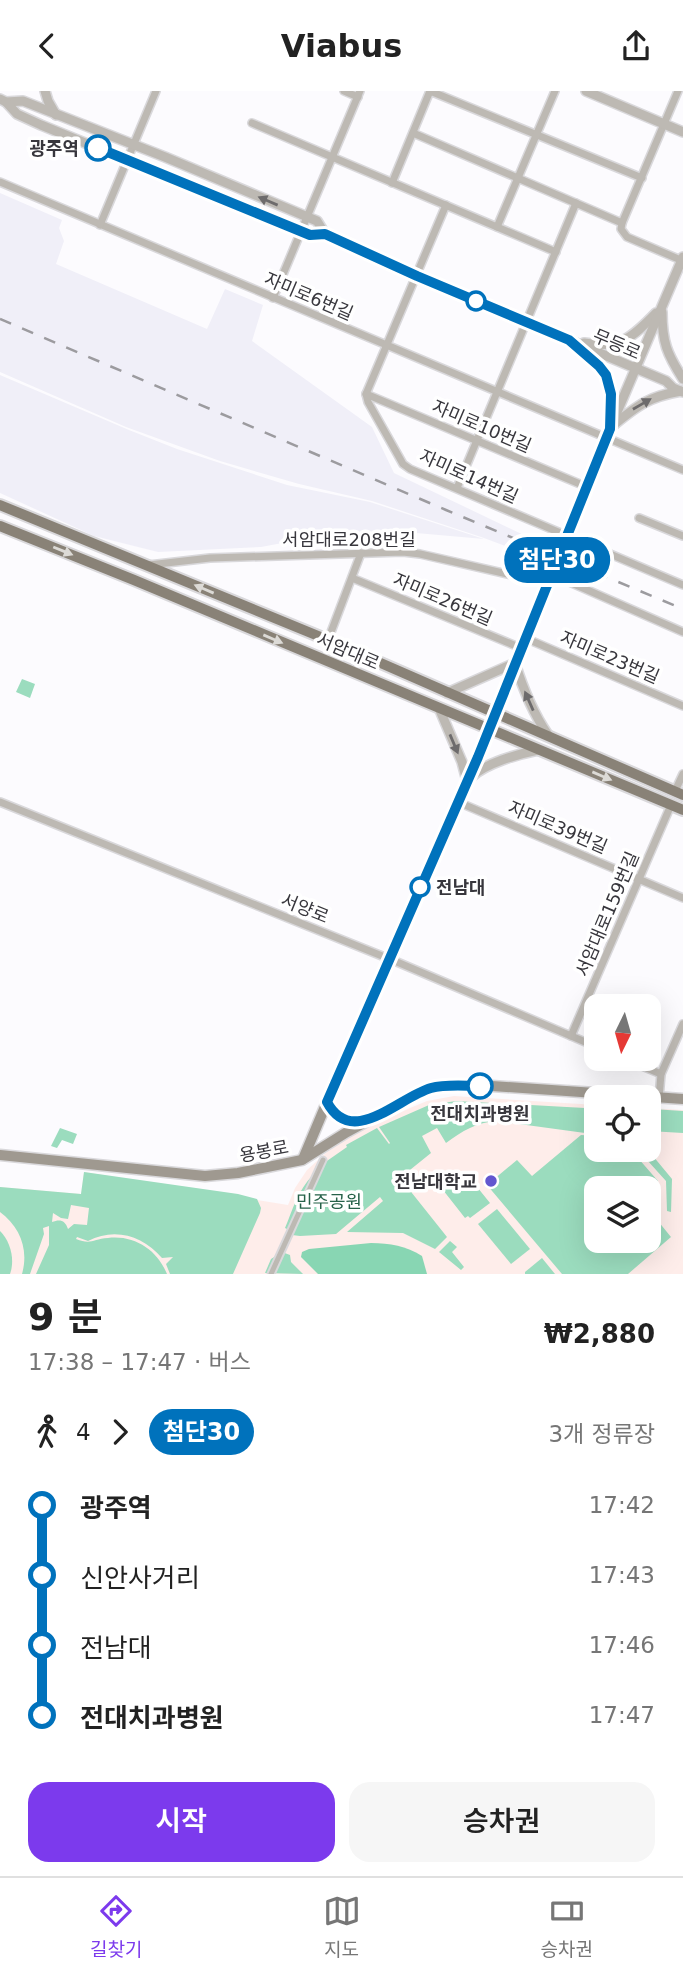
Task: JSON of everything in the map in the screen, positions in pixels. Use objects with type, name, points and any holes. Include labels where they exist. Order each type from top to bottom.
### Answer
[{"type":"main road","name":"서암대로","points":[[0,505],[328,640],[679,793]]},
{"type":"main road","name":"서암대로","points":[[0,526],[683,810]]},
{"type":"main road","name":"용봉로","points":[[0,1154],[205,1176],[237,1173],[302,1160],[422,1091],[438,1086],[492,1086],[584,1094]]},
{"type":"main road","name":"용봉로","points":[[661,1098],[683,1099]]},
{"type":"main road","points":[[327,1102],[338,1117],[345,1120],[371,1119]]},
{"type":"main road","points":[[302,1160],[327,1102]]},
{"type":"street","points":[[45,91],[56,115]]},
{"type":"street","points":[[100,225],[156,91]]},
{"type":"street","points":[[273,298],[359,94],[344,91]]},
{"type":"street","points":[[392,183],[430,91],[642,177]]},
{"type":"street","points":[[496,227],[555,91]]},
{"type":"street","points":[[586,91],[683,132]]},
{"type":"street","points":[[327,1102],[467,781],[634,369],[682,259],[627,237],[621,229],[678,91]]},
{"type":"street","name":"무등로","points":[[3,101],[23,101],[317,221],[325,234]]},
{"type":"street","name":"무등로","points":[[3,101],[17,114],[310,235],[325,234],[526,323],[666,381],[673,388],[683,386]]},
{"type":"street","points":[[252,123],[556,252]]},
{"type":"street","points":[[413,133],[622,223]]},
{"type":"street","name":"자미로6번길","points":[[0,182],[497,392],[608,433],[683,470]]},
{"type":"street","points":[[457,488],[576,203]]},
{"type":"street","points":[[366,394],[446,205]]},
{"type":"street","points":[[569,340],[594,345],[624,342],[636,334],[662,306]]},
{"type":"street","points":[[608,433],[637,405],[683,386],[666,350],[662,330],[662,306]]},
{"type":"street","points":[[569,340],[606,375],[611,394],[608,433]]},
{"type":"street","name":"자미로10번길","points":[[366,394],[586,487]]},
{"type":"street","name":"자미로14번길","points":[[366,394],[403,464],[683,585]]},
{"type":"street","points":[[639,518],[683,536]]},
{"type":"street","name":"서암대로208번길","points":[[148,565],[210,558],[403,552],[420,554],[549,578],[683,632]]},
{"type":"street","name":"서암대로","points":[[328,640],[361,554]]},
{"type":"street","name":"자미로26번길","points":[[352,578],[521,649]]},
{"type":"street","name":"자미로23번길","points":[[525,638],[683,706]]},
{"type":"street","points":[[447,693],[515,663]]},
{"type":"street","points":[[515,663],[521,684],[538,721],[549,737]]},
{"type":"street","points":[[439,708],[462,762],[467,781]]},
{"type":"street","points":[[467,781],[478,771],[523,753],[539,750]]},
{"type":"street","points":[[679,793],[683,774]]},
{"type":"street","name":"서양로","points":[[0,802],[388,958],[584,1042]]},
{"type":"street","name":"자미로39번길","points":[[458,802],[683,898]]},
{"type":"street","name":"서암대로159번길","points":[[571,1036],[671,805]]},
{"type":"street","points":[[657,1085],[683,1024]]},
{"type":"street","points":[[653,1071],[660,1074]]},
{"type":"street","points":[[271,1274],[323,1160]]},
{"type":"shaded area","points":[[0,193],[62,220],[59,228],[64,241],[56,264],[207,329],[225,289],[263,305],[252,341],[372,427],[394,473],[530,538],[524,553],[372,501],[299,484],[220,461],[126,427],[0,372]]},
{"type":"shaded area","points":[[0,375],[177,449],[287,485],[370,502],[484,539],[416,533],[320,536],[261,547],[158,552],[94,536],[0,493]]},
{"type":"shaded area","name":"전남대학교","points":[[454,1096],[584,1104],[584,1162],[661,1162],[661,1109],[683,1110],[683,1274],[0,1274],[0,1187],[81,1194],[84,1172],[288,1205],[307,1170],[327,1152],[355,1134],[427,1101]]},
{"type":"green space","points":[[22,679],[35,684],[30,698],[16,692]]},
{"type":"green space","name":"민주공원","points":[[456,1101],[584,1108],[584,1133],[497,1121],[470,1128],[446,1143],[437,1128],[422,1136],[431,1153],[400,1178],[447,1237],[435,1249],[403,1233],[347,1232],[383,1201],[380,1197],[336,1234],[292,1235],[324,1163],[347,1147],[346,1145],[377,1128],[389,1144],[379,1127],[429,1105]]},
{"type":"green space","points":[[661,1110],[683,1111],[683,1133],[661,1132]]},
{"type":"green space","points":[[60,1128],[77,1134],[73,1144],[62,1140],[57,1148],[51,1146]]},
{"type":"green space","points":[[581,1135],[584,1135],[584,1162],[641,1162],[654,1176],[584,1176],[584,1253],[652,1253],[628,1274],[562,1274],[487,1185],[517,1160],[532,1176]]},
{"type":"green space","points":[[649,1162],[658,1162],[672,1179],[671,1212],[667,1211],[666,1181]]},
{"type":"green space","points":[[84,1172],[238,1194],[257,1199],[261,1208],[233,1274],[170,1274],[166,1264],[173,1257],[162,1258],[137,1239],[118,1234],[88,1241],[77,1237],[76,1239],[89,1242],[118,1238],[136,1242],[151,1251],[167,1274],[36,1274],[49,1245],[49,1226],[43,1228],[44,1234],[30,1274],[22,1274],[24,1256],[21,1239],[13,1225],[0,1212],[0,1187],[81,1194]],"holes":[[[71,1205],[89,1208],[87,1225],[74,1224],[68,1229],[62,1221],[52,1222],[53,1213],[68,1219]]]},
{"type":"green space","points":[[465,1172],[490,1203],[470,1218],[465,1218],[443,1190]]},
{"type":"green space","points":[[313,1175],[289,1230],[285,1228],[296,1200]]},
{"type":"green space","points":[[497,1209],[530,1249],[511,1264],[478,1224]]},
{"type":"green space","points":[[661,1225],[671,1237],[661,1246]]},
{"type":"green space","points":[[0,1231],[11,1251],[10,1274],[0,1274]]},
{"type":"green space","points":[[450,1241],[457,1247],[452,1252],[464,1267],[461,1270],[439,1252]]},
{"type":"green space","points":[[371,1243],[398,1246],[422,1256],[427,1274],[318,1274],[301,1257],[302,1252],[309,1249]]},
{"type":"green space","points":[[282,1252],[290,1255],[291,1262],[303,1274],[265,1273],[271,1259]]},
{"type":"green space","points":[[542,1258],[555,1274],[525,1274],[525,1272]]},
{"type":"railway","points":[[0,319],[683,609]]},
{"type":"bus line","name":"첨단30","points":[[98,148],[310,235],[325,234],[569,340],[606,375],[611,394],[610,429],[478,757],[327,1102],[338,1117],[355,1121],[371,1119],[429,1088],[480,1086]]},
{"type":"place","name":"광주역","points":[[98,148]]},
{"type":"place","name":"전남대","points":[[420,887]]},
{"type":"place","name":"전대치과병원","points":[[480,1086]]},
{"type":"place","name":"전남대학교","points":[[491,1181]]}]
